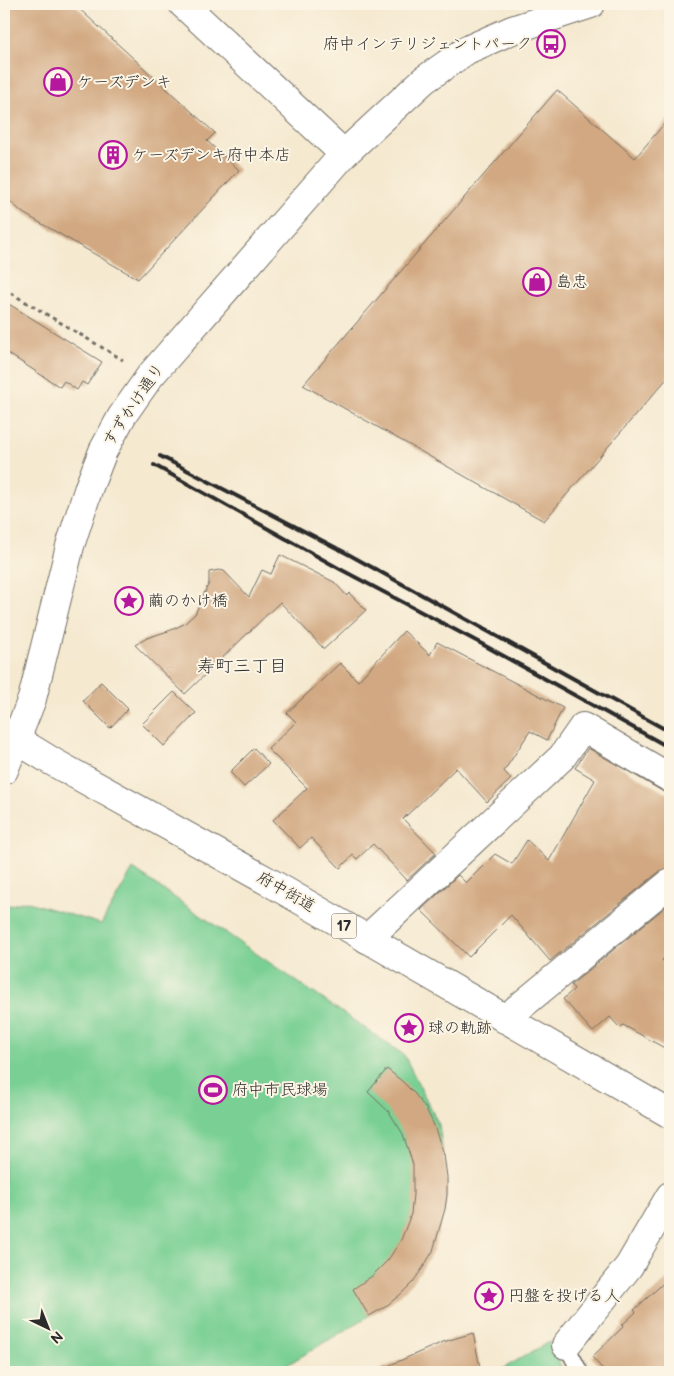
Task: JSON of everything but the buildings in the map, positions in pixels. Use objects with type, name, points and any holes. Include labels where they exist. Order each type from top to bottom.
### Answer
[{"type":"street","points":[[183,4],[344,154]]},
{"type":"street","name":"すずかけ通り","points":[[4,770],[10,736],[32,699],[70,546],[89,487],[103,451],[122,416],[150,376],[344,154],[424,80],[467,50],[512,30],[591,4]]},
{"type":"street","points":[[367,939],[562,757],[582,727],[670,778]]},
{"type":"street","name":"府中街道","points":[[10,736],[271,883],[670,1114]]},
{"type":"street","points":[[505,1019],[670,882]]},
{"type":"street","points":[[566,1345],[629,1266],[670,1196]]},
{"type":"lane","points":[[566,1345],[580,1372]]},
{"type":"path","points":[[4,289],[123,360]]},
{"type":"green space","name":"府中市民球場","points":[[133,869],[404,1055],[439,1125],[447,1184],[403,1289],[364,1319],[275,1372],[4,1372],[4,907],[25,901],[101,924]]},
{"type":"green space","points":[[549,1342],[564,1372],[497,1372]]},
{"type":"railway","points":[[160,456],[348,554],[670,732]]},
{"type":"railway","points":[[154,465],[340,569],[480,643],[670,748]]},
{"type":"place","name":"府中インテリジェントパーク","points":[[551,44]]},
{"type":"place","name":"ケーズデンキ","points":[[58,82]]},
{"type":"place","name":"ケーズデンキ府中本店","points":[[113,155]]},
{"type":"place","name":"島忠","points":[[537,282]]},
{"type":"place","name":"繭のかけ橋","points":[[129,601]]},
{"type":"place","name":"球の軌跡","points":[[409,1028]]},
{"type":"place","name":"府中市民球場","points":[[213,1090]]},
{"type":"place","name":"円盤を投げる人","points":[[489,1296]]},
{"type":"district","name":"寿町三丁目","points":[[242,666]]}]
